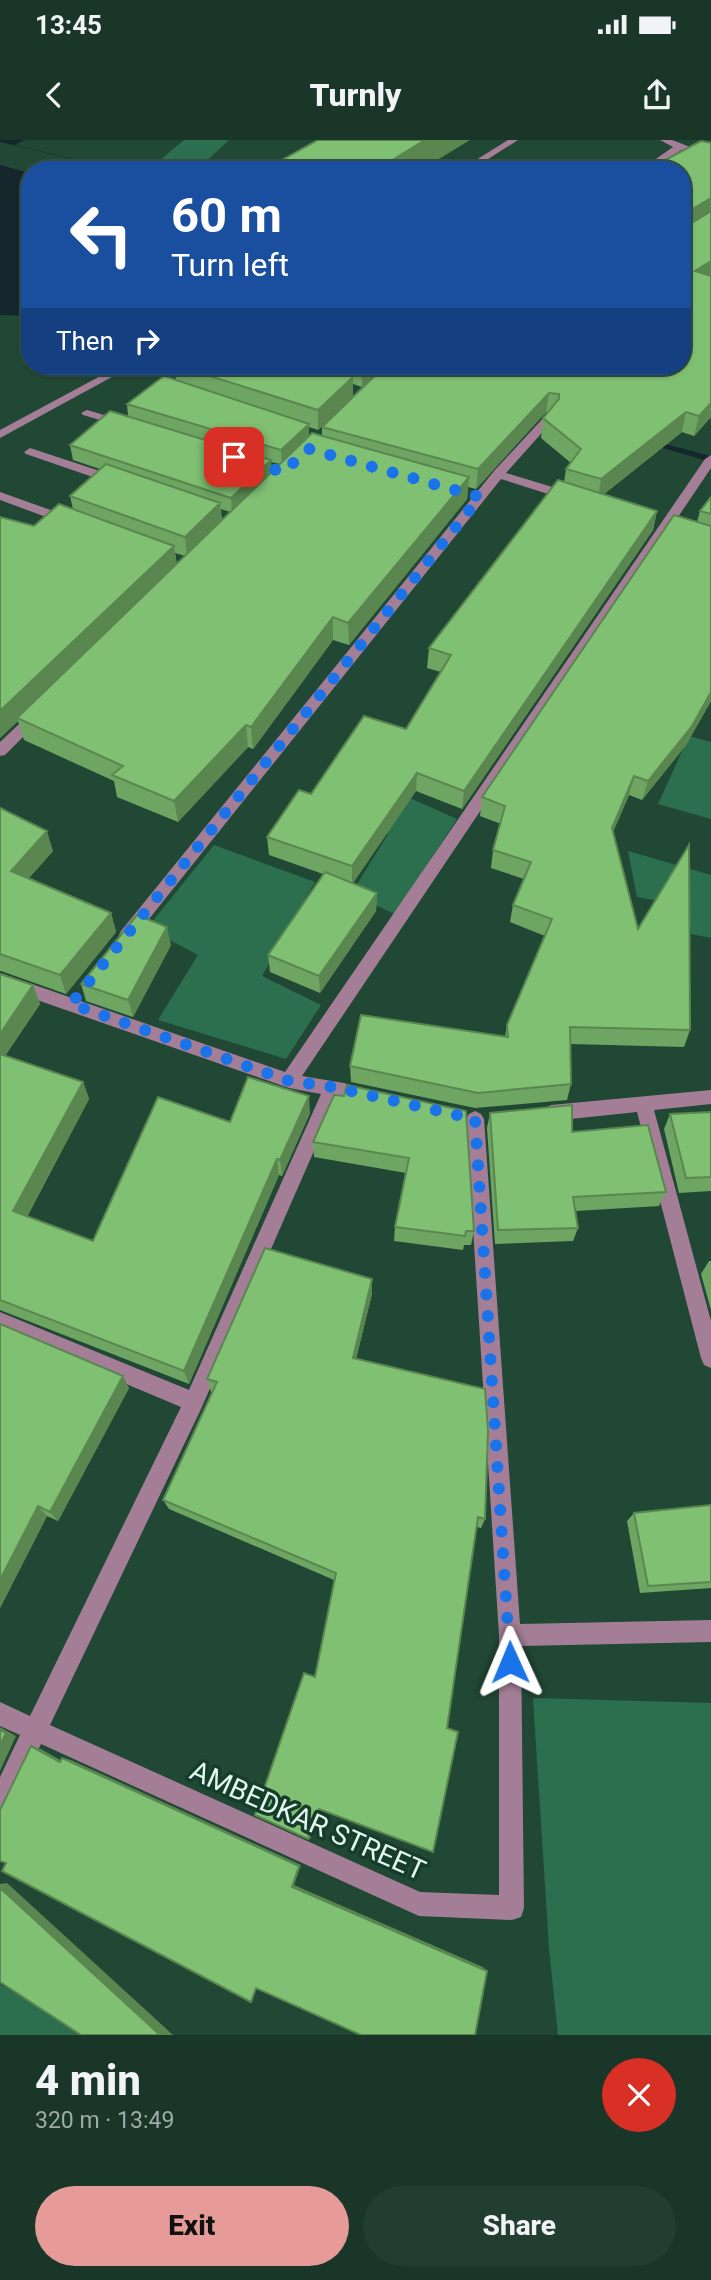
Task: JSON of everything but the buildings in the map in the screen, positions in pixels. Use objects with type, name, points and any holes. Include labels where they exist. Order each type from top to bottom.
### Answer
[{"type":"street","points":[[479,161],[514,140]]},
{"type":"street","points":[[664,140],[711,158]]},
{"type":"street","points":[[658,161],[680,146]]},
{"type":"street","points":[[0,435],[110,375]]},
{"type":"street","points":[[87,413],[139,429]]},
{"type":"street","points":[[115,950],[474,495],[498,474],[550,417]]},
{"type":"street","points":[[30,452],[133,486]]},
{"type":"street","points":[[289,1081],[709,462]]},
{"type":"street","points":[[498,474],[588,502]]},
{"type":"street","points":[[0,496],[76,523]]},
{"type":"street","points":[[0,751],[50,703]]},
{"type":"street","points":[[0,980],[75,999],[289,1081],[357,1093]]},
{"type":"street","points":[[0,1803],[194,1402],[333,1087]]},
{"type":"street","points":[[527,1115],[645,1106],[711,1097]]},
{"type":"street","points":[[645,1106],[711,1358]]},
{"type":"street","points":[[452,1115],[482,1119],[510,1635],[711,1630]]},
{"type":"street","points":[[0,1321],[194,1402]]},
{"type":"street","name":"AMBEDKAR STREET","points":[[0,1714],[419,1904],[512,1908],[510,1635]]},
{"type":"green space","points":[[184,140],[229,140],[207,161],[159,161]]},
{"type":"green space","points":[[689,736],[711,742],[711,819],[658,804]]},
{"type":"green space","points":[[334,764],[457,819],[395,914],[351,894],[388,834],[306,805]]},
{"type":"green space","points":[[214,845],[315,882],[262,976],[321,1005],[286,1059],[158,1020],[198,955],[147,928]]},
{"type":"green space","points":[[628,851],[711,875],[711,938],[691,934],[687,906],[637,897]]},
{"type":"green space","points":[[533,1698],[711,1703],[711,2035],[558,2035],[549,1948]]},
{"type":"green space","points":[[0,1984],[86,2035],[0,2035]]},
{"type":"water","points":[[0,140],[25,140],[14,145],[82,161],[21,161],[21,316],[0,315]]},
{"type":"pier","points":[[0,142],[81,161],[21,161],[21,171],[0,165]]},
{"type":"waterway","points":[[646,440],[711,459]]},
{"type":"route","points":[[234,457],[283,472],[309,449],[480,497],[71,1004],[289,1081],[333,1087],[475,1119],[510,1662]]}]
